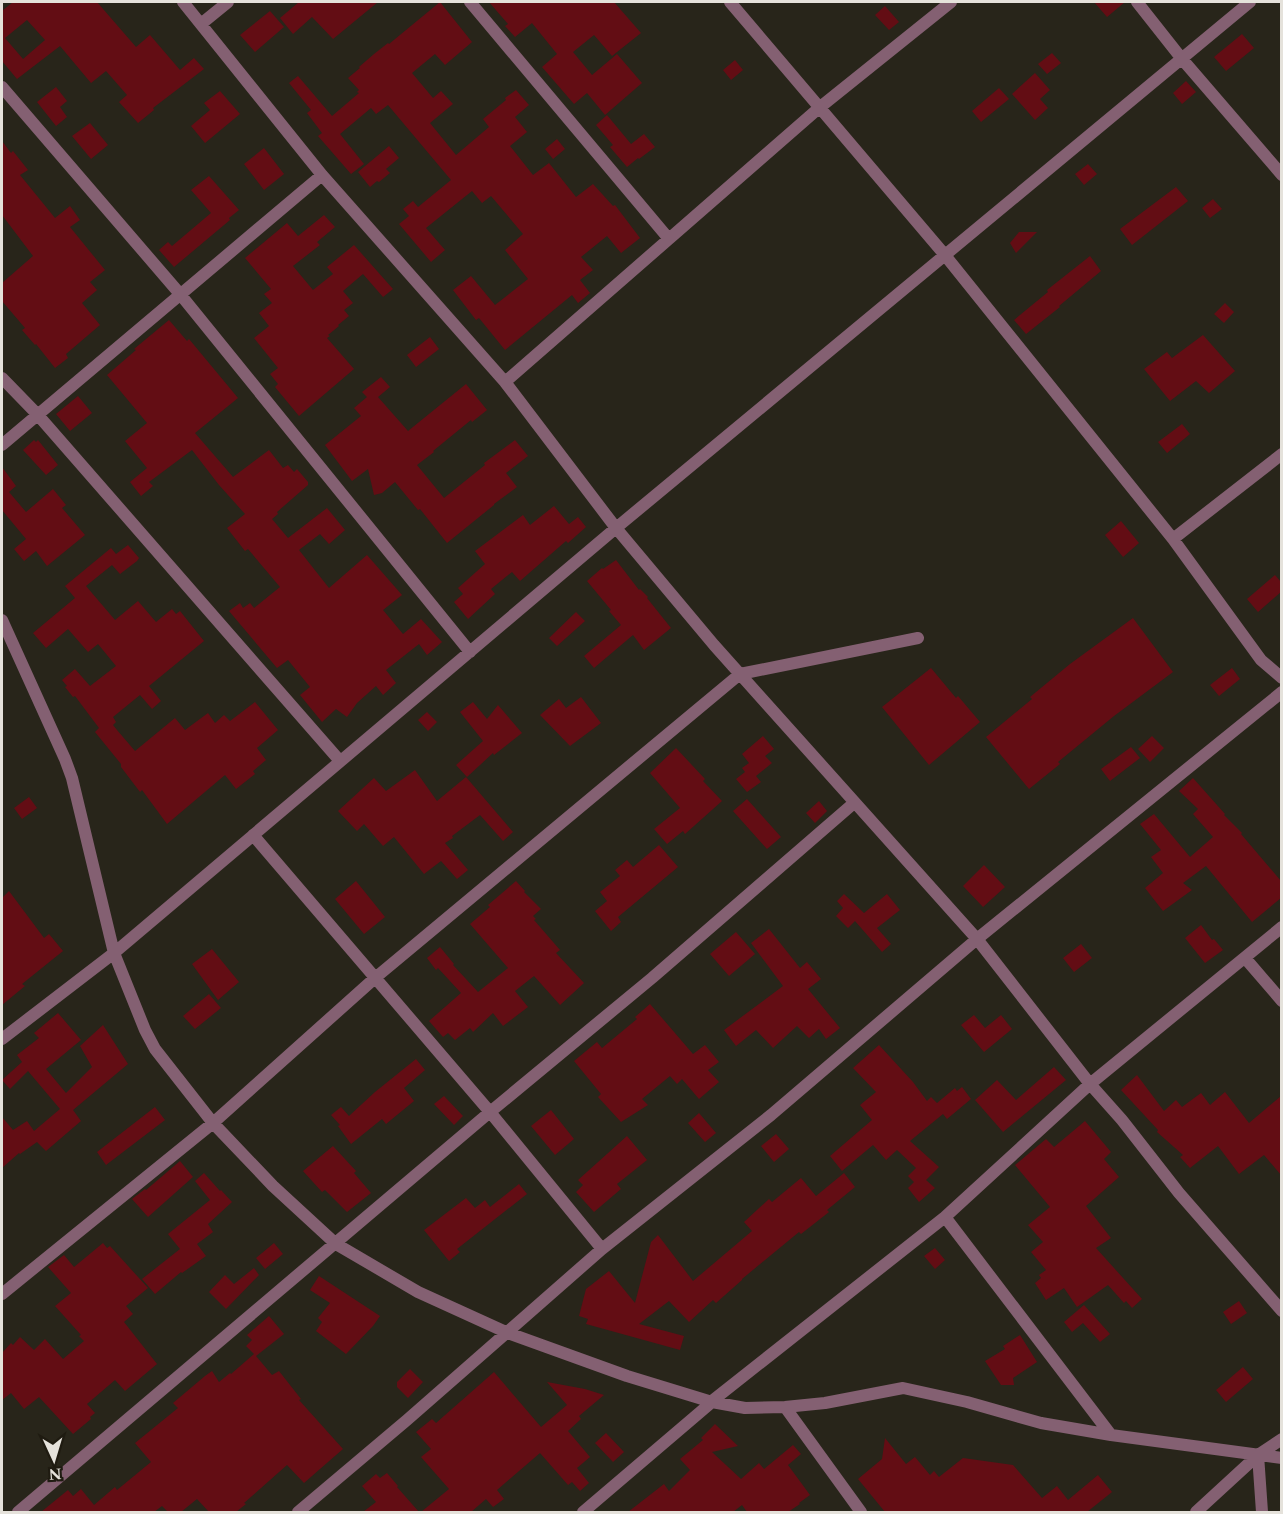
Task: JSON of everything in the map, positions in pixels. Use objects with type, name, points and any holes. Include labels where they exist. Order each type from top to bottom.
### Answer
[{"type":"street","points":[[183,2],[322,175],[505,382],[616,528],[740,674],[977,939],[1090,1084],[1122,1120],[1179,1193],[1281,1311]]},
{"type":"street","points":[[201,24],[228,2]]},
{"type":"street","points":[[470,2],[669,239]]},
{"type":"street","points":[[730,2],[944,254],[1173,539],[1262,660],[1281,678]]},
{"type":"street","points":[[505,382],[819,108],[951,2]]},
{"type":"street","points":[[1137,2],[1182,59],[1281,175]]},
{"type":"street","points":[[2,1039],[114,953],[616,528],[1250,2]]},
{"type":"street","points":[[2,87],[180,294],[470,652]]},
{"type":"street","points":[[2,445],[322,175]]},
{"type":"street","points":[[2,378],[37,414],[340,761]]},
{"type":"street","points":[[1173,539],[1281,454]]},
{"type":"street","points":[[2,621],[66,759],[114,953],[155,1049],[213,1122],[273,1186],[336,1244],[418,1292],[508,1333],[627,1376],[712,1402],[746,1408],[785,1407],[825,1403],[903,1388],[967,1402],[1041,1423],[1281,1458]]},
{"type":"street","points":[[2,1294],[213,1122],[375,978],[740,674],[918,638]]},
{"type":"street","points":[[298,1512],[508,1333],[602,1249],[771,1115],[977,939],[1281,692]]},
{"type":"street","points":[[18,1512],[490,1112],[652,978],[854,802]]},
{"type":"street","points":[[253,835],[490,1112],[602,1249]]},
{"type":"street","points":[[583,1512],[712,1402],[945,1217],[1090,1084],[1281,927]]},
{"type":"street","points":[[1245,958],[1281,1001]]},
{"type":"street","points":[[945,1217],[1111,1435]]},
{"type":"street","points":[[785,1407],[861,1512]]},
{"type":"street","points":[[1196,1512],[1258,1455],[1281,1439]]},
{"type":"street","points":[[1258,1455],[1262,1512]]},
{"type":"building","points":[[13,2],[97,2],[136,47],[150,35],[180,70],[194,58],[204,69],[153,108],[154,110],[138,123],[119,102],[127,95],[106,71],[91,83],[60,46],[17,79],[2,61],[2,11]],"holes":[[[27,20],[45,40],[23,59],[5,38]]]},
{"type":"building","points":[[299,2],[378,2],[333,39],[312,17],[293,34],[280,18]]},
{"type":"building","points":[[440,2],[472,42],[445,65],[435,54],[412,73],[433,98],[441,91],[453,104],[430,123],[456,155],[489,127],[483,119],[516,90],[529,105],[515,117],[527,132],[510,146],[533,175],[549,163],[576,197],[593,184],[613,206],[615,205],[640,238],[621,253],[607,236],[581,257],[593,270],[580,280],[590,293],[578,303],[572,295],[505,350],[479,318],[476,320],[453,290],[471,276],[495,305],[528,279],[505,250],[523,234],[491,196],[482,203],[472,191],[426,228],[445,250],[431,262],[399,224],[409,216],[403,209],[413,201],[418,207],[451,180],[388,105],[376,114],[371,108],[340,134],[364,164],[351,174],[318,136],[322,133],[307,113],[311,110],[289,83],[298,76],[332,116],[359,93],[348,78],[374,54]]},
{"type":"building","points":[[489,2],[614,2],[641,33],[612,56],[594,35],[573,52],[592,75],[617,54],[642,83],[605,115],[587,93],[574,104],[542,67],[557,54],[532,23],[515,37],[505,26],[508,24]]},
{"type":"building","points":[[1094,2],[1125,2],[1107,17]]},
{"type":"building","points":[[885,6],[899,22],[889,30],[875,15]]},
{"type":"building","points":[[270,11],[284,27],[255,52],[240,35]]},
{"type":"building","points":[[1242,34],[1254,48],[1226,71],[1214,57]]},
{"type":"building","points":[[1052,53],[1061,63],[1047,74],[1038,64]]},
{"type":"building","points":[[735,60],[743,70],[731,80],[723,70]]},
{"type":"building","points":[[1035,73],[1050,90],[1040,99],[1048,108],[1035,120],[1012,94]]},
{"type":"building","points":[[1186,81],[1196,92],[1182,104],[1173,93]]},
{"type":"building","points":[[56,87],[67,101],[60,107],[67,117],[56,126],[37,102]]},
{"type":"building","points":[[999,88],[1009,99],[981,122],[972,111]]},
{"type":"building","points":[[220,91],[240,114],[205,143],[191,126],[210,110],[204,103]]},
{"type":"building","points":[[607,115],[631,144],[644,134],[655,147],[627,167],[610,147],[613,145],[596,125]]},
{"type":"building","points":[[90,123],[108,145],[91,159],[72,136]]},
{"type":"building","points":[[557,139],[565,149],[553,159],[545,149]]},
{"type":"building","points":[[2,141],[28,170],[20,175],[55,218],[70,206],[80,220],[70,227],[105,270],[90,282],[97,290],[82,303],[100,325],[66,354],[68,358],[55,368],[22,330],[25,328],[2,301],[2,283],[33,256],[2,215]]},
{"type":"building","points":[[389,146],[399,158],[386,169],[390,173],[370,187],[358,172]]},
{"type":"building","points":[[264,148],[284,174],[264,190],[244,164]]},
{"type":"building","points":[[1088,164],[1097,174],[1084,185],[1075,174]]},
{"type":"building","points":[[209,176],[239,210],[174,267],[159,250],[168,242],[172,246],[211,213],[191,190]]},
{"type":"building","points":[[1176,187],[1188,201],[1132,245],[1120,229]]},
{"type":"building","points":[[1213,199],[1222,209],[1210,218],[1202,208]]},
{"type":"building","points":[[324,215],[335,227],[317,242],[320,245],[293,266],[313,290],[333,274],[327,267],[354,245],[393,289],[383,297],[363,274],[343,291],[353,303],[344,310],[349,316],[327,338],[354,369],[299,416],[275,387],[278,384],[270,374],[278,368],[254,338],[269,326],[259,313],[272,303],[264,294],[271,289],[245,258],[287,223],[298,236]]},
{"type":"building","points":[[1019,232],[1037,232],[1016,253],[1010,243]]},
{"type":"building","points":[[1090,256],[1101,271],[1026,334],[1014,320]]},
{"type":"building","points":[[1225,303],[1234,312],[1224,323],[1214,314]]},
{"type":"building","points":[[169,320],[187,341],[189,339],[238,398],[195,433],[233,477],[269,450],[283,468],[288,465],[294,472],[297,469],[308,485],[272,519],[288,538],[327,508],[345,530],[329,544],[320,534],[299,550],[329,588],[367,555],[402,595],[383,610],[403,634],[421,619],[442,642],[427,655],[419,644],[386,670],[396,683],[383,695],[376,686],[357,703],[347,717],[336,709],[322,722],[300,695],[310,687],[288,660],[277,668],[229,611],[240,603],[243,608],[250,603],[254,608],[280,587],[248,549],[245,551],[227,528],[245,514],[192,450],[149,482],[153,486],[141,496],[130,482],[147,468],[125,441],[147,423],[107,375]]},
{"type":"building","points":[[1203,335],[1235,371],[1209,393],[1196,381],[1170,401],[1144,369],[1167,352],[1172,358]]},
{"type":"building","points":[[430,337],[439,349],[416,367],[407,355]]},
{"type":"building","points":[[381,377],[390,387],[378,397],[408,431],[466,384],[487,410],[472,422],[471,420],[417,465],[444,498],[515,440],[528,456],[506,473],[517,487],[447,543],[395,482],[382,493],[374,495],[368,469],[352,481],[325,445],[361,416],[354,408],[367,397],[362,392]]},
{"type":"building","points":[[78,396],[92,413],[70,431],[56,414]]},
{"type":"building","points":[[1182,424],[1190,434],[1167,453],[1158,442]]},
{"type":"building","points":[[34,440],[36,442],[38,440],[58,465],[46,475],[23,450]]},
{"type":"building","points":[[2,467],[16,486],[9,492],[26,512],[53,489],[66,505],[62,508],[85,535],[47,566],[36,551],[24,561],[14,549],[26,539],[2,510]]},
{"type":"building","points":[[554,506],[569,524],[578,517],[586,527],[568,543],[566,541],[520,581],[512,572],[491,589],[495,594],[468,619],[454,602],[463,594],[458,588],[485,564],[475,551],[523,515],[530,525]]},
{"type":"building","points":[[1121,521],[1139,543],[1123,557],[1105,535]]},
{"type":"building","points":[[128,545],[139,558],[137,561],[120,574],[112,565],[86,586],[115,620],[138,601],[156,622],[172,609],[176,614],[180,611],[204,641],[149,686],[161,701],[152,709],[140,695],[113,717],[116,722],[113,725],[117,730],[135,751],[175,718],[185,730],[208,713],[215,723],[224,715],[230,721],[255,702],[278,730],[257,748],[266,760],[253,771],[255,774],[236,789],[225,775],[167,824],[95,732],[99,728],[75,696],[73,697],[65,687],[67,686],[62,680],[75,669],[90,686],[116,666],[98,644],[88,652],[68,629],[46,648],[33,633],[75,598],[65,586],[111,548],[116,554]]},
{"type":"building","points":[[616,560],[671,628],[644,650],[633,635],[594,668],[584,656],[621,625],[587,581]]},
{"type":"building","points":[[1275,575],[1281,582],[1281,592],[1258,612],[1247,599]]},
{"type":"building","points":[[576,612],[585,621],[557,646],[549,638]]},
{"type":"building","points":[[1133,618],[1173,672],[1114,716],[1029,789],[986,737],[1070,664]]},
{"type":"building","points":[[931,668],[980,722],[929,765],[882,707]]},
{"type":"building","points":[[1232,668],[1240,679],[1219,696],[1210,685]]},
{"type":"building","points":[[581,697],[601,723],[570,746],[540,715],[559,699],[566,708]]},
{"type":"building","points":[[473,702],[487,719],[498,705],[522,733],[494,755],[493,753],[467,777],[456,765],[483,741],[460,712]]},
{"type":"building","points":[[427,712],[437,722],[428,731],[418,720]]},
{"type":"building","points":[[763,736],[774,749],[765,756],[772,763],[756,776],[761,782],[747,792],[736,779],[745,772],[742,768],[749,763],[742,754]]},
{"type":"building","points":[[1152,736],[1164,748],[1150,762],[1138,749]]},
{"type":"building","points":[[1131,747],[1140,758],[1110,781],[1101,769]]},
{"type":"building","points":[[676,748],[722,801],[685,834],[683,831],[667,844],[654,829],[680,808],[650,773]]},
{"type":"building","points":[[415,770],[437,801],[466,777],[513,832],[503,841],[480,815],[452,836],[453,838],[445,843],[468,870],[457,879],[441,861],[424,874],[394,837],[383,846],[364,824],[357,831],[338,811],[374,778],[386,791]]},
{"type":"building","points":[[1193,778],[1281,881],[1281,898],[1252,922],[1206,866],[1183,883],[1192,890],[1163,911],[1145,888],[1163,873],[1151,857],[1161,850],[1140,824],[1154,814],[1190,857],[1213,837],[1193,814],[1198,809],[1179,791]]},
{"type":"building","points":[[29,797],[37,808],[22,819],[14,808]]},
{"type":"building","points":[[747,799],[781,837],[767,849],[733,811]]},
{"type":"building","points":[[819,801],[827,811],[815,823],[806,813]]},
{"type":"building","points":[[659,845],[678,867],[618,917],[621,922],[611,931],[595,911],[607,901],[600,892],[620,876],[615,870],[627,860],[633,867]]},
{"type":"building","points":[[984,865],[1005,887],[983,907],[963,886]]},
{"type":"building","points":[[356,881],[385,917],[364,934],[335,899]]},
{"type":"building","points":[[516,881],[541,909],[533,916],[536,919],[534,920],[560,950],[556,953],[584,983],[560,1005],[534,976],[515,991],[528,1007],[503,1026],[493,1013],[473,1032],[470,1028],[455,1040],[448,1033],[443,1037],[429,1021],[461,993],[438,968],[436,970],[427,958],[440,947],[478,992],[508,968],[470,924]]},
{"type":"building","points":[[9,891],[44,938],[49,934],[63,951],[22,984],[25,986],[2,1005],[2,898]]},
{"type":"building","points":[[844,894],[864,913],[887,894],[900,910],[877,928],[891,944],[882,952],[855,921],[848,928],[836,916],[843,908],[837,901]]},
{"type":"building","points":[[1201,925],[1223,950],[1205,963],[1185,938]]},
{"type":"building","points":[[769,929],[800,968],[807,962],[821,979],[808,989],[840,1028],[826,1039],[819,1029],[809,1038],[797,1026],[773,1048],[756,1030],[736,1046],[724,1030],[783,986],[751,943]]},
{"type":"building","points":[[736,932],[755,954],[729,976],[710,954]]},
{"type":"building","points":[[1081,944],[1092,958],[1074,972],[1063,958]]},
{"type":"building","points":[[212,949],[239,982],[218,1000],[192,964]]},
{"type":"building","points":[[209,994],[221,1008],[195,1029],[183,1016]]},
{"type":"building","points":[[650,1004],[693,1054],[705,1045],[719,1062],[708,1070],[719,1082],[699,1099],[682,1079],[677,1084],[670,1076],[642,1099],[648,1105],[621,1122],[598,1097],[601,1094],[574,1061],[597,1042],[602,1048],[637,1019],[635,1017]]},
{"type":"building","points":[[58,1013],[81,1040],[46,1069],[66,1093],[92,1067],[80,1046],[103,1025],[128,1064],[73,1110],[81,1121],[46,1151],[37,1142],[19,1153],[2,1168],[2,1117],[13,1130],[27,1121],[34,1131],[60,1109],[28,1071],[10,1089],[2,1080],[22,1062],[17,1055],[39,1038],[34,1033]]},
{"type":"building","points":[[974,1015],[985,1028],[1001,1015],[1012,1029],[984,1052],[961,1025]]},
{"type":"building","points":[[879,1045],[927,1101],[931,1097],[937,1103],[955,1088],[957,1091],[962,1087],[971,1099],[947,1119],[943,1114],[910,1141],[939,1167],[926,1180],[935,1188],[919,1202],[908,1188],[914,1182],[908,1176],[916,1168],[897,1150],[886,1160],[873,1145],[842,1171],[830,1156],[872,1120],[860,1105],[876,1092],[853,1068]]},
{"type":"building","points":[[416,1059],[425,1070],[404,1088],[414,1101],[386,1124],[382,1119],[351,1144],[331,1115],[341,1107],[349,1116]]},
{"type":"building","points":[[1054,1067],[1066,1080],[1003,1132],[975,1100],[997,1080],[1016,1100]]},
{"type":"building","points":[[1137,1075],[1164,1111],[1176,1100],[1182,1107],[1201,1093],[1210,1105],[1225,1092],[1249,1123],[1281,1096],[1281,1175],[1264,1155],[1239,1174],[1218,1146],[1190,1168],[1180,1157],[1183,1155],[1157,1132],[1158,1130],[1121,1090]]},
{"type":"building","points":[[444,1096],[463,1116],[454,1125],[434,1104]]},
{"type":"building","points":[[155,1107],[165,1120],[106,1165],[97,1152]]},
{"type":"building","points":[[551,1110],[574,1139],[555,1155],[531,1126]]},
{"type":"building","points":[[699,1113],[716,1133],[705,1142],[688,1123]]},
{"type":"building","points":[[1085,1121],[1111,1152],[1104,1159],[1119,1177],[1086,1206],[1111,1238],[1096,1248],[1142,1299],[1132,1308],[1126,1301],[1124,1303],[1108,1285],[1077,1307],[1064,1288],[1046,1300],[1035,1283],[1041,1278],[1039,1275],[1046,1270],[1031,1252],[1043,1242],[1028,1225],[1050,1207],[1015,1165],[1046,1139],[1054,1147]]},
{"type":"building","points":[[776,1134],[789,1149],[774,1162],[761,1146]]},
{"type":"building","points":[[627,1136],[647,1160],[617,1184],[621,1189],[594,1212],[576,1192],[583,1185],[578,1180]]},
{"type":"building","points":[[333,1146],[356,1171],[354,1173],[371,1193],[347,1212],[325,1190],[322,1192],[303,1171]]},
{"type":"building","points":[[180,1161],[193,1177],[148,1217],[132,1199]]},
{"type":"building","points":[[204,1173],[232,1202],[208,1224],[213,1232],[197,1244],[206,1256],[181,1272],[155,1294],[142,1279],[180,1249],[168,1234],[210,1200],[195,1181]]},
{"type":"building","points":[[844,1173],[855,1187],[827,1210],[829,1212],[801,1234],[799,1232],[716,1303],[713,1300],[689,1322],[669,1301],[639,1324],[684,1336],[680,1350],[586,1324],[588,1319],[579,1316],[586,1289],[609,1271],[635,1303],[651,1242],[658,1235],[693,1281],[752,1231],[744,1222],[769,1199],[772,1202],[801,1178],[816,1196]]},
{"type":"building","points":[[519,1184],[527,1194],[457,1249],[460,1252],[449,1261],[424,1230],[466,1198],[475,1208],[485,1200],[490,1207]]},
{"type":"building","points":[[103,1243],[107,1248],[110,1246],[148,1288],[126,1306],[133,1314],[124,1322],[157,1364],[125,1391],[115,1380],[87,1404],[95,1413],[73,1434],[39,1397],[24,1409],[11,1393],[2,1400],[2,1353],[20,1337],[34,1350],[45,1339],[63,1359],[84,1341],[55,1306],[71,1293],[48,1267],[64,1255],[74,1267]]},
{"type":"building","points":[[274,1243],[283,1254],[265,1269],[256,1258]]},
{"type":"building","points":[[935,1248],[945,1260],[935,1269],[924,1256]]},
{"type":"building","points":[[254,1268],[259,1275],[226,1309],[209,1292],[225,1275],[234,1284]]},
{"type":"building","points":[[319,1276],[380,1316],[346,1354],[316,1331],[322,1322],[318,1318],[330,1303],[310,1290]]},
{"type":"building","points":[[1239,1301],[1247,1313],[1231,1324],[1223,1312]]},
{"type":"building","points":[[1084,1305],[1110,1334],[1100,1342],[1083,1323],[1072,1332],[1064,1322]]},
{"type":"building","points":[[269,1316],[284,1334],[256,1356],[272,1375],[279,1371],[301,1399],[299,1400],[343,1449],[304,1483],[287,1465],[236,1512],[209,1512],[197,1499],[181,1512],[168,1512],[162,1506],[154,1512],[41,1512],[68,1490],[73,1496],[81,1489],[94,1505],[115,1487],[117,1490],[151,1462],[135,1443],[178,1408],[173,1403],[205,1376],[212,1371],[219,1382],[254,1354],[246,1346],[252,1340],[247,1335]]},
{"type":"building","points":[[1020,1335],[1037,1362],[1013,1378],[1014,1385],[1001,1385],[985,1361],[1005,1349],[1003,1346]]},
{"type":"building","points":[[1243,1367],[1253,1379],[1226,1402],[1216,1390]]},
{"type":"building","points":[[410,1369],[423,1382],[408,1398],[397,1387],[397,1382]]},
{"type":"building","points":[[494,1372],[541,1427],[567,1405],[547,1382],[604,1395],[579,1416],[581,1419],[568,1431],[590,1457],[577,1468],[589,1483],[580,1491],[572,1482],[568,1485],[540,1453],[497,1490],[504,1499],[493,1507],[486,1499],[471,1512],[421,1512],[449,1489],[421,1457],[431,1449],[416,1432],[432,1419],[436,1423]]},
{"type":"building","points":[[715,1424],[738,1446],[712,1452],[741,1479],[759,1463],[764,1469],[793,1445],[801,1454],[788,1465],[810,1495],[788,1512],[747,1512],[742,1505],[733,1512],[628,1512],[664,1484],[669,1491],[690,1470],[680,1459],[703,1440],[701,1438]]},
{"type":"building","points":[[606,1433],[624,1452],[613,1462],[595,1443]]},
{"type":"building","points":[[885,1438],[906,1464],[915,1457],[930,1475],[934,1471],[939,1477],[963,1458],[1013,1465],[1042,1498],[1057,1486],[1068,1500],[1098,1475],[1112,1492],[1087,1512],[885,1512],[858,1479],[882,1459]]},
{"type":"building","points":[[387,1473],[419,1512],[363,1512],[376,1502],[362,1486],[376,1474],[380,1478]]}]
